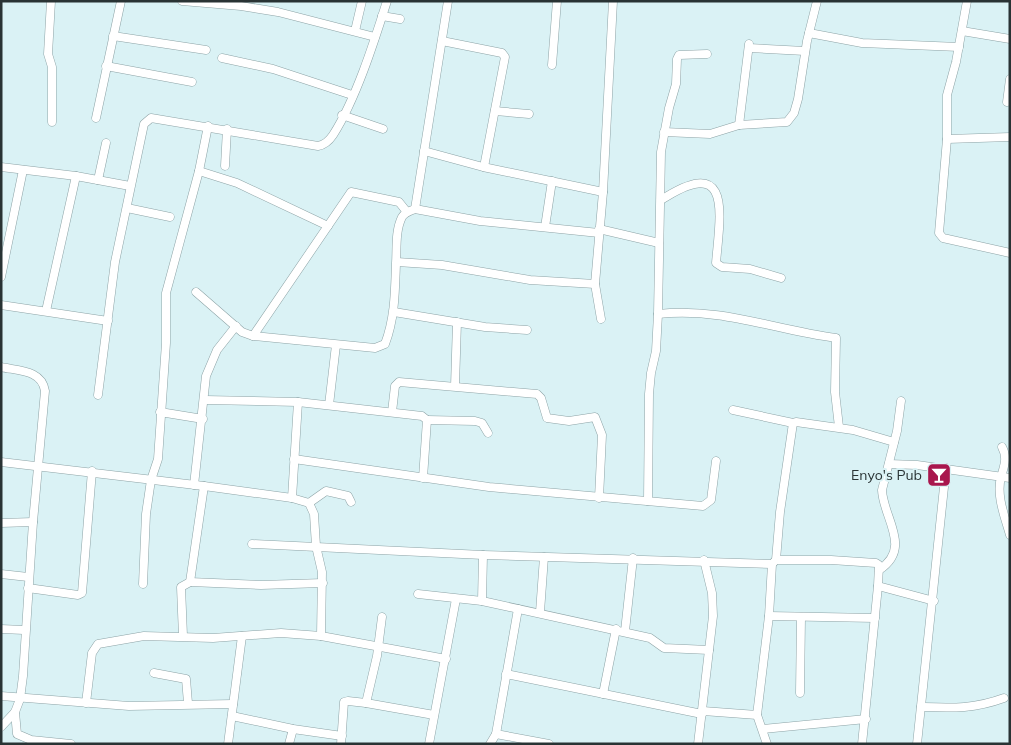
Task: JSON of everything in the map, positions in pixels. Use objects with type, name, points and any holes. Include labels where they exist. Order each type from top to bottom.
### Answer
[{"type":"street","points":[[51,1],[48,54],[52,67],[52,122]]},
{"type":"street","points":[[96,118],[121,1]]},
{"type":"street","points":[[182,1],[241,3],[376,37]]},
{"type":"street","points":[[354,31],[362,1]]},
{"type":"street","points":[[98,395],[115,262],[144,124],[151,118],[227,129],[318,146],[324,144],[333,136],[352,95],[376,37],[387,1]]},
{"type":"street","points":[[411,211],[424,151],[448,1]]},
{"type":"street","points":[[552,65],[557,1]]},
{"type":"street","points":[[601,319],[595,284],[603,192],[613,1]]},
{"type":"street","points":[[664,132],[710,134],[739,125],[786,122],[791,119],[798,99],[805,51],[817,1]]},
{"type":"street","points":[[967,1],[959,47],[947,96],[940,236],[1010,253]]},
{"type":"street","points":[[382,16],[400,19]]},
{"type":"street","points":[[962,31],[1010,39]]},
{"type":"street","points":[[809,33],[862,43],[959,47]]},
{"type":"street","points":[[113,36],[206,50]]},
{"type":"street","points":[[442,41],[504,54],[484,167]]},
{"type":"street","points":[[739,125],[749,46],[805,51]]},
{"type":"street","points":[[648,501],[649,394],[656,351],[658,314],[661,152],[676,84],[677,59],[680,55],[707,54]]},
{"type":"street","points":[[222,58],[273,70],[352,95]]},
{"type":"street","points":[[106,66],[192,82]]},
{"type":"street","points":[[1007,102],[1010,79]]},
{"type":"street","points":[[495,111],[529,114]]},
{"type":"street","points":[[342,115],[383,129]]},
{"type":"street","points":[[143,584],[146,514],[151,480],[158,459],[166,343],[166,293],[199,171],[208,126]]},
{"type":"street","points":[[225,166],[227,129]]},
{"type":"street","points":[[946,138],[1010,137]]},
{"type":"street","points":[[98,180],[106,143]]},
{"type":"street","points":[[424,151],[484,167],[603,192]]},
{"type":"street","points":[[1,167],[76,176],[130,186]]},
{"type":"street","points":[[1,277],[5,231],[23,170]]},
{"type":"street","points":[[199,171],[237,183],[328,226]]},
{"type":"street","points":[[46,311],[76,176]]},
{"type":"street","points":[[546,227],[552,181]]},
{"type":"street","points":[[661,200],[684,186],[705,184],[711,187],[717,195],[721,216],[716,263],[722,267],[750,269],[781,278]]},
{"type":"street","points":[[253,336],[351,192],[399,202],[411,211],[480,221],[599,231],[659,243]]},
{"type":"street","points":[[127,208],[170,217]]},
{"type":"street","points":[[196,292],[236,326],[253,336],[380,348],[385,344],[394,312],[400,223],[403,215],[411,211]]},
{"type":"street","points":[[397,262],[442,265],[530,280],[595,284]]},
{"type":"street","points":[[1,305],[108,321]]},
{"type":"street","points":[[658,314],[686,311],[716,315],[760,321],[778,328],[836,338],[835,392],[839,427]]},
{"type":"street","points":[[394,312],[527,330]]},
{"type":"street","points":[[455,386],[457,322]]},
{"type":"street","points":[[194,485],[209,367],[217,350],[236,326]]},
{"type":"street","points":[[329,405],[336,345]]},
{"type":"street","points":[[1,366],[38,376],[43,382],[45,391],[28,577],[20,699],[15,712],[1,727]]},
{"type":"street","points":[[392,412],[397,383],[455,386],[537,394],[541,398],[547,418],[569,421],[597,419],[602,435],[599,498]]},
{"type":"street","points":[[205,400],[298,402],[392,412],[422,416],[427,420],[482,423],[488,433]]},
{"type":"street","points":[[879,570],[891,559],[895,537],[892,522],[882,499],[901,401]]},
{"type":"street","points":[[292,498],[298,402]]},
{"type":"street","points":[[733,410],[793,423],[839,427],[894,442]]},
{"type":"street","points":[[160,412],[202,419]]},
{"type":"street","points":[[423,478],[427,420]]},
{"type":"street","points":[[767,744],[757,715],[780,512],[793,423]]},
{"type":"street","points":[[1002,447],[1006,459],[1001,476],[1000,497],[1010,535]]},
{"type":"street","points":[[294,459],[423,478],[599,498],[703,506],[711,500],[716,462]]},
{"type":"street","points":[[1,462],[204,486],[292,498],[309,504],[314,514],[316,546],[323,583],[320,636]]},
{"type":"street","points":[[889,464],[946,468],[1010,478]]},
{"type":"street","points":[[917,744],[934,601],[946,468]]},
{"type":"street","points":[[28,588],[82,593],[92,472]]},
{"type":"street","points":[[190,582],[204,486]]},
{"type":"street","points":[[309,504],[326,491],[348,496],[352,502]]},
{"type":"street","points":[[1,523],[33,522]]},
{"type":"street","points":[[252,544],[544,557],[774,562],[874,562],[879,566],[878,586],[862,744]]},
{"type":"street","points":[[482,555],[482,601]]},
{"type":"street","points":[[540,612],[544,557]]},
{"type":"street","points":[[603,694],[620,630],[633,558]]},
{"type":"street","points":[[698,744],[703,712],[713,604],[704,560]]},
{"type":"street","points":[[1,574],[28,577]]},
{"type":"street","points":[[183,636],[181,587],[190,582],[261,585],[323,583]]},
{"type":"street","points":[[878,586],[934,601]]},
{"type":"street","points":[[418,594],[482,601],[540,612],[650,638],[660,647],[709,650]]},
{"type":"street","points":[[429,744],[456,599]]},
{"type":"street","points":[[490,744],[496,734],[518,609]]},
{"type":"street","points":[[769,616],[875,618]]},
{"type":"street","points":[[800,693],[801,617]]},
{"type":"street","points":[[366,703],[378,648],[382,618]]},
{"type":"street","points":[[1,628],[24,630]]},
{"type":"street","points":[[86,703],[92,653],[98,644],[144,636],[200,638],[280,633],[320,636],[446,659]]},
{"type":"street","points":[[228,744],[242,636]]},
{"type":"street","points":[[154,673],[186,679],[188,703]]},
{"type":"street","points":[[506,674],[703,712],[757,715]]},
{"type":"street","points":[[1,696],[20,699],[130,706],[188,703],[233,704]]},
{"type":"street","points":[[921,707],[962,709],[981,706],[1004,698]]},
{"type":"street","points":[[232,716],[341,740],[344,702],[348,700],[434,715]]},
{"type":"street","points":[[15,712],[17,734],[21,737],[71,744]]},
{"type":"street","points":[[763,729],[791,724],[866,719]]},
{"type":"street","points":[[289,744],[292,729]]},
{"type":"street","points":[[496,734],[549,744]]},
{"type":"place","name":"Enyo's Pub","points":[[939,475]]}]
